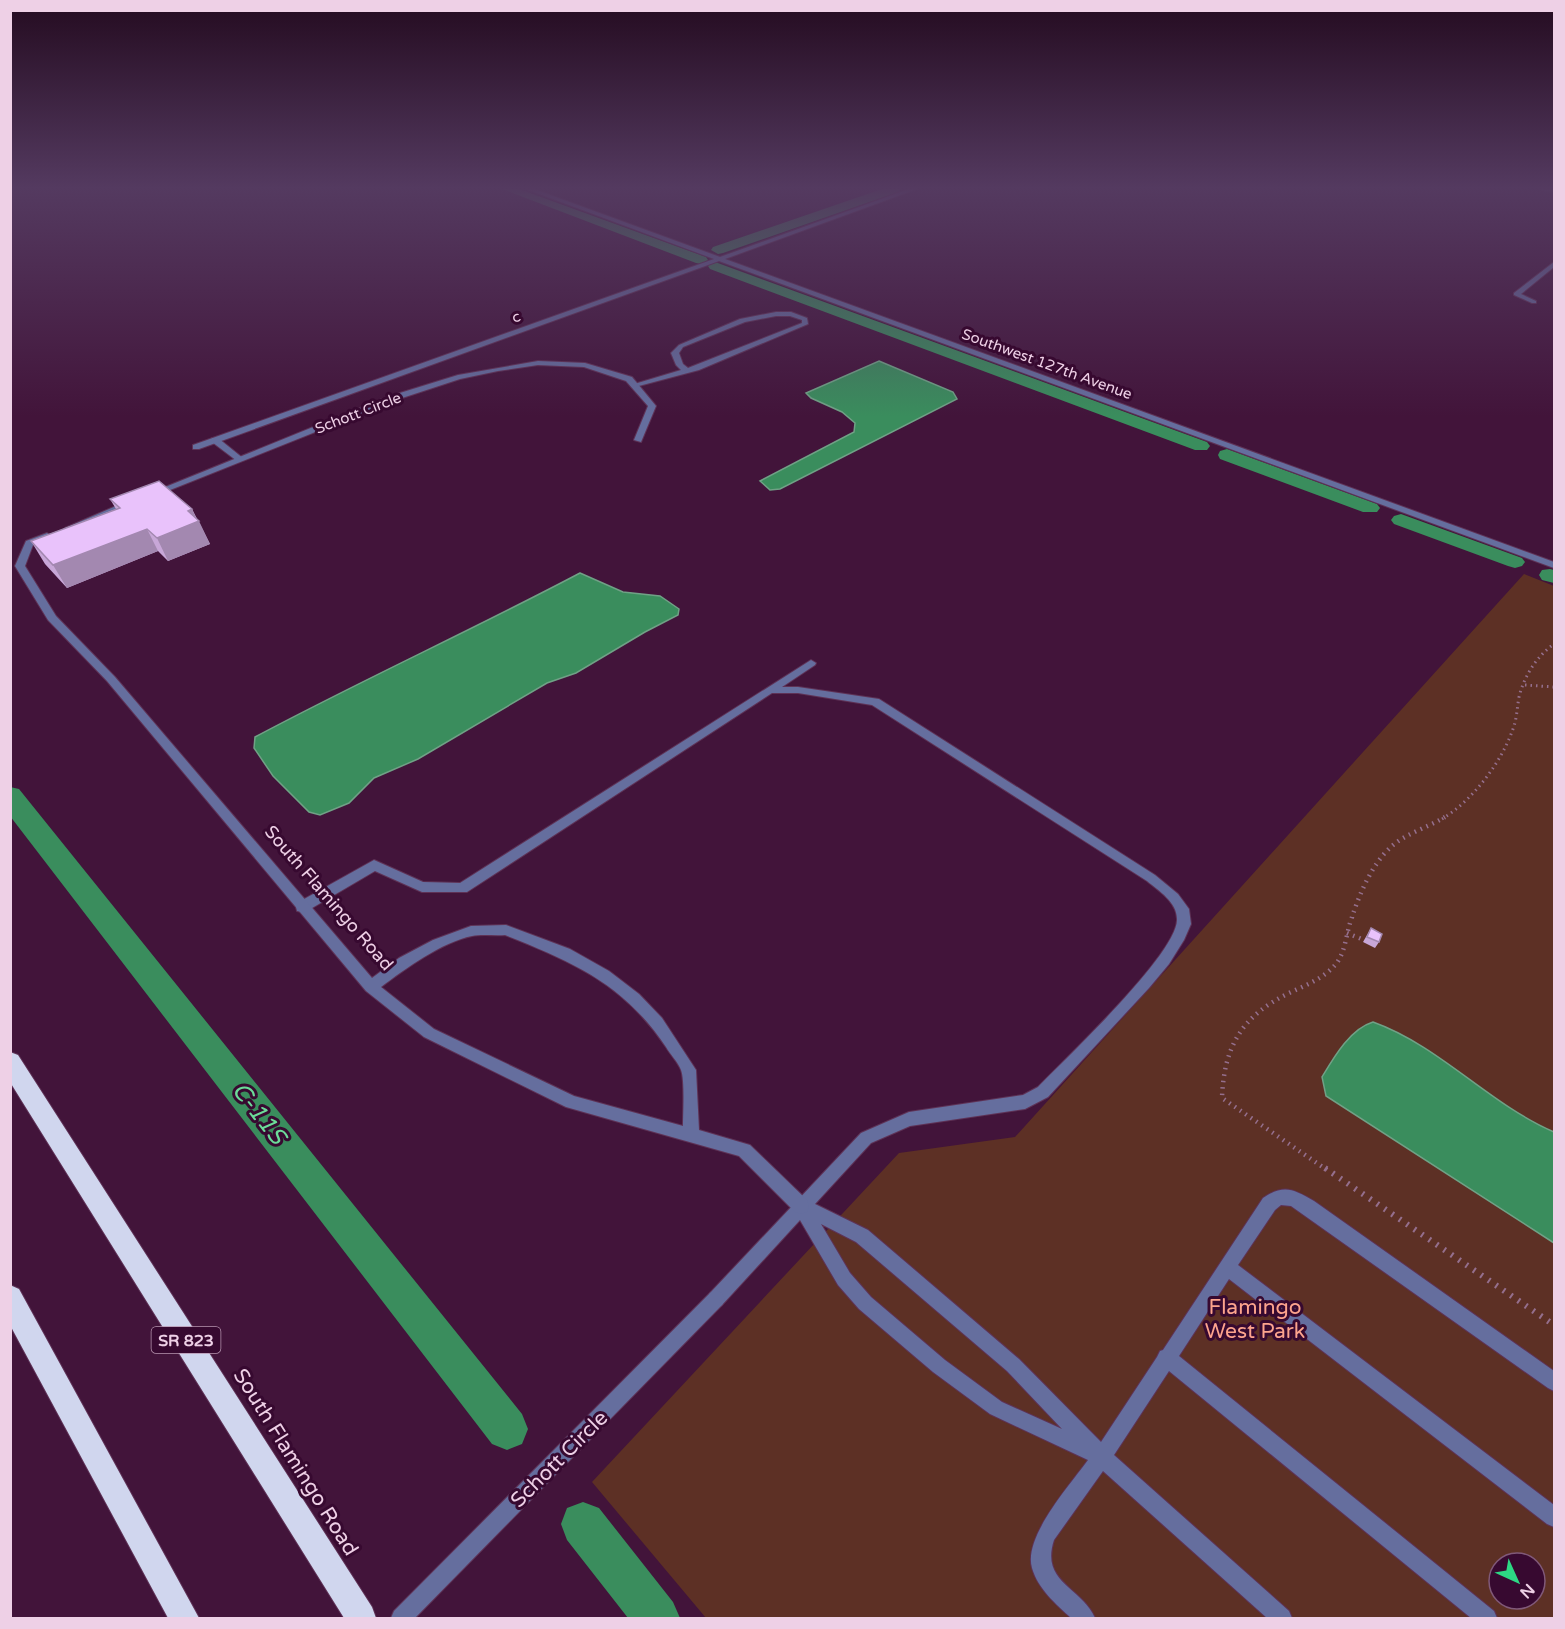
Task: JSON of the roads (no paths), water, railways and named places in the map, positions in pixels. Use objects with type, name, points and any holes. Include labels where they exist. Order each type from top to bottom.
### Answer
[{"type":"highway","name":"South Flamingo Road","points":[[10,1062],[361,1618]]},
{"type":"highway","points":[[10,1298],[184,1618]]},
{"type":"street","name":"c","points":[[196,447],[701,265]]},
{"type":"street","name":"Southwest 127th Avenue","points":[[740,265],[1554,565]]},
{"type":"street","points":[[1534,302],[1516,294],[1553,265]]},
{"type":"street","points":[[638,440],[652,406],[635,385],[687,371],[747,349],[805,324],[806,319],[785,313],[767,314],[681,346],[675,353],[676,358],[687,371]]},
{"type":"street","name":"Schott Circle","points":[[145,497],[390,399],[458,377],[538,363],[585,364],[629,379],[635,385]]},
{"type":"street","points":[[215,440],[240,459]]},
{"type":"street","name":"South Flamingo Road","points":[[134,501],[29,543],[20,566],[52,618],[111,679],[371,987],[429,1033],[571,1102],[744,1150],[801,1206]]},
{"type":"street","points":[[302,907],[374,865],[422,887],[462,888],[811,663]]},
{"type":"street","name":"Schott Circle","points":[[401,1618],[679,1338],[866,1138],[909,1119],[1025,1102],[1043,1092],[1167,959],[1184,923],[1181,908],[1174,897],[1151,878],[875,702],[798,690],[770,690]]},
{"type":"street","points":[[371,987],[421,953],[471,932],[507,930],[565,953],[604,975],[634,998],[657,1022],[689,1070],[691,1135]]},
{"type":"street","points":[[1085,1618],[1052,1586],[1041,1566],[1041,1550],[1046,1535],[1102,1457],[1269,1204],[1279,1197],[1293,1198],[1554,1382]]},
{"type":"street","points":[[801,1206],[844,1279],[865,1303],[939,1366],[996,1408],[1102,1457]]},
{"type":"street","points":[[801,1206],[862,1236],[1013,1365],[1102,1457],[1282,1618]]},
{"type":"street","points":[[1227,1267],[1554,1517]]},
{"type":"street","points":[[1166,1357],[1487,1618]]},
{"type":"waterway","points":[[715,266],[1201,446]]},
{"type":"waterway","points":[[1227,455],[1370,508]]},
{"type":"waterway","points":[[1401,520],[1515,562]]},
{"type":"waterway","points":[[1550,575],[1554,577]]},
{"type":"waterway","name":"C-11S","points":[[10,796],[507,1429]]},
{"type":"waterway","name":"C-11S","points":[[583,1524],[657,1618]]},
{"type":"park label","name":"Flamingo West Park","points":[[1255,1319]]}]
